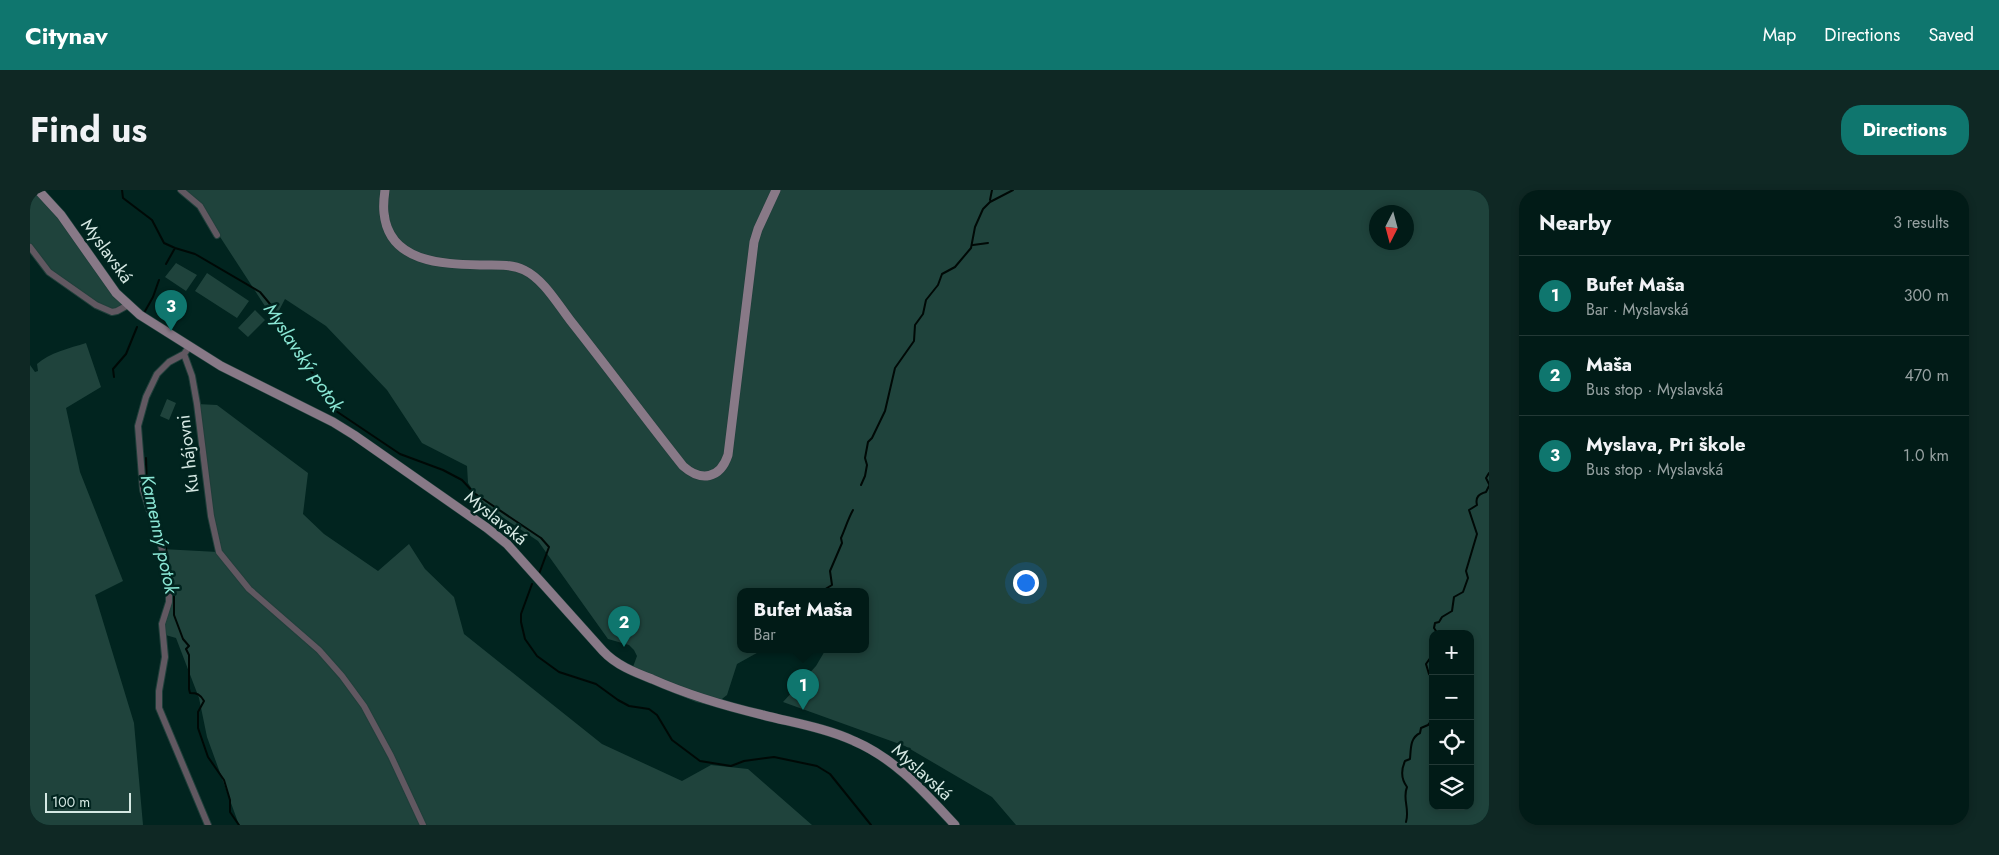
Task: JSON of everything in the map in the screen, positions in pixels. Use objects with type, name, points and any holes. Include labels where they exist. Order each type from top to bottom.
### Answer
[{"type":"street","name":"Myslavská","points":[[38,190],[61,215],[104,277],[128,305],[187,350],[354,434],[488,528],[507,544],[603,652],[616,663],[712,702],[828,732],[870,748],[898,768],[955,825]]},
{"type":"street","points":[[181,190],[200,206],[217,235]]},
{"type":"street","points":[[385,190],[384,213],[390,231],[403,248],[415,255],[427,261],[444,264],[516,267],[533,275],[588,342],[683,466],[690,472],[702,476],[710,476],[718,472],[724,465],[728,455],[754,242],[776,190]]},
{"type":"street","points":[[30,247],[49,272],[96,305],[112,312],[128,305]]},
{"type":"street","points":[[187,350],[169,362],[157,374],[142,410],[138,432],[142,490],[162,549],[169,595],[169,602],[162,624],[166,657],[159,691],[158,708],[208,825]]},
{"type":"street","name":"Ku hájovni","points":[[187,350],[197,404],[211,516],[219,552],[249,589],[307,639],[342,676],[364,706],[391,756],[422,825]]},
{"type":"green space","points":[[30,190],[38,190],[128,305],[112,312],[58,279],[30,247]]},
{"type":"green space","points":[[181,190],[1489,190],[1489,825],[1016,825],[992,797],[905,746],[783,702],[816,666],[824,653],[869,653],[869,588],[737,588],[737,653],[757,653],[737,664],[727,695],[713,706],[696,702],[630,675],[637,656],[634,650],[629,645],[608,639],[538,541],[481,503],[468,483],[467,466],[422,443],[387,390],[326,326],[285,299],[274,320],[200,206]]},
{"type":"green space","points":[[176,263],[197,275],[186,291],[165,277]]},
{"type":"green space","points":[[207,273],[249,301],[237,318],[195,291]]},
{"type":"green space","points":[[255,310],[265,320],[248,337],[238,328]]},
{"type":"green space","points":[[86,343],[101,387],[66,408],[80,472],[123,581],[95,595],[134,723],[143,825],[30,825],[30,365],[35,372],[38,371],[37,364],[47,357]]},
{"type":"green space","points":[[167,399],[176,403],[169,420],[160,416]]},
{"type":"green space","points":[[197,404],[217,405],[308,473],[303,514],[324,534],[378,571],[409,544],[425,569],[454,597],[464,634],[602,744],[682,781],[711,765],[748,769],[812,825],[239,825],[207,737],[199,698],[176,638],[162,634],[169,598],[162,549],[218,552]]},
{"type":"waterway","name":"Myslavský potok","points":[[122,190],[123,198],[152,220],[164,243],[195,254],[260,292],[270,304],[276,319],[305,364],[323,385],[327,397],[336,411],[400,454],[443,470],[462,480],[474,493],[541,538],[549,547],[539,574]]},
{"type":"waterway","points":[[990,200],[992,190]]},
{"type":"waterway","points":[[861,485],[867,465],[865,458],[868,442],[872,438],[885,411],[895,368],[914,341],[915,325],[923,314],[926,300],[938,285],[942,274],[955,267],[971,248],[975,227],[983,209],[990,202],[1013,190]]},
{"type":"waterway","points":[[973,245],[988,243]]},
{"type":"waterway","name":"Kamenný potok","points":[[166,264],[175,248]]},
{"type":"waterway","name":"Kamenný potok","points":[[144,313],[153,297],[159,280]]},
{"type":"waterway","name":"Kamenný potok","points":[[114,377],[113,369],[126,354],[137,327]]},
{"type":"waterway","name":"Kamenný potok","points":[[146,458],[147,489],[153,500],[156,518],[166,548],[174,594],[174,615],[183,639],[189,646],[186,649],[189,655],[189,689],[190,693],[198,694],[204,701],[198,712],[198,728],[208,757],[224,780],[230,800],[230,812],[239,825]]},
{"type":"waterway","points":[[1489,473],[1486,478],[1489,484]]},
{"type":"waterway","points":[[1435,630],[1435,623],[1452,611],[1454,597],[1463,592],[1468,578],[1466,571],[1477,534],[1469,510],[1477,505],[1478,496],[1486,492],[1489,486]]},
{"type":"waterway","points":[[827,588],[832,585],[830,571],[853,510]]},
{"type":"waterway","name":"Myslavský potok","points":[[532,584],[521,614],[525,639],[537,656],[559,672],[596,684],[629,706],[649,709],[657,715],[672,740],[700,761],[731,766],[744,761],[774,757],[817,766],[830,774],[871,825]]},
{"type":"waterway","points":[[1429,660],[1426,664],[1429,674]]},
{"type":"waterway","points":[[1406,822],[1405,796],[1407,787],[1402,774],[1403,768],[1405,761],[1410,759],[1414,738],[1420,733],[1421,728],[1428,725],[1432,720]]},
{"type":"place","name":"Myslava, Pri škole","points":[[171,331]]},
{"type":"place","name":"Maša","points":[[624,647]]},
{"type":"place","name":"Bufet Maša","points":[[803,710]]}]
